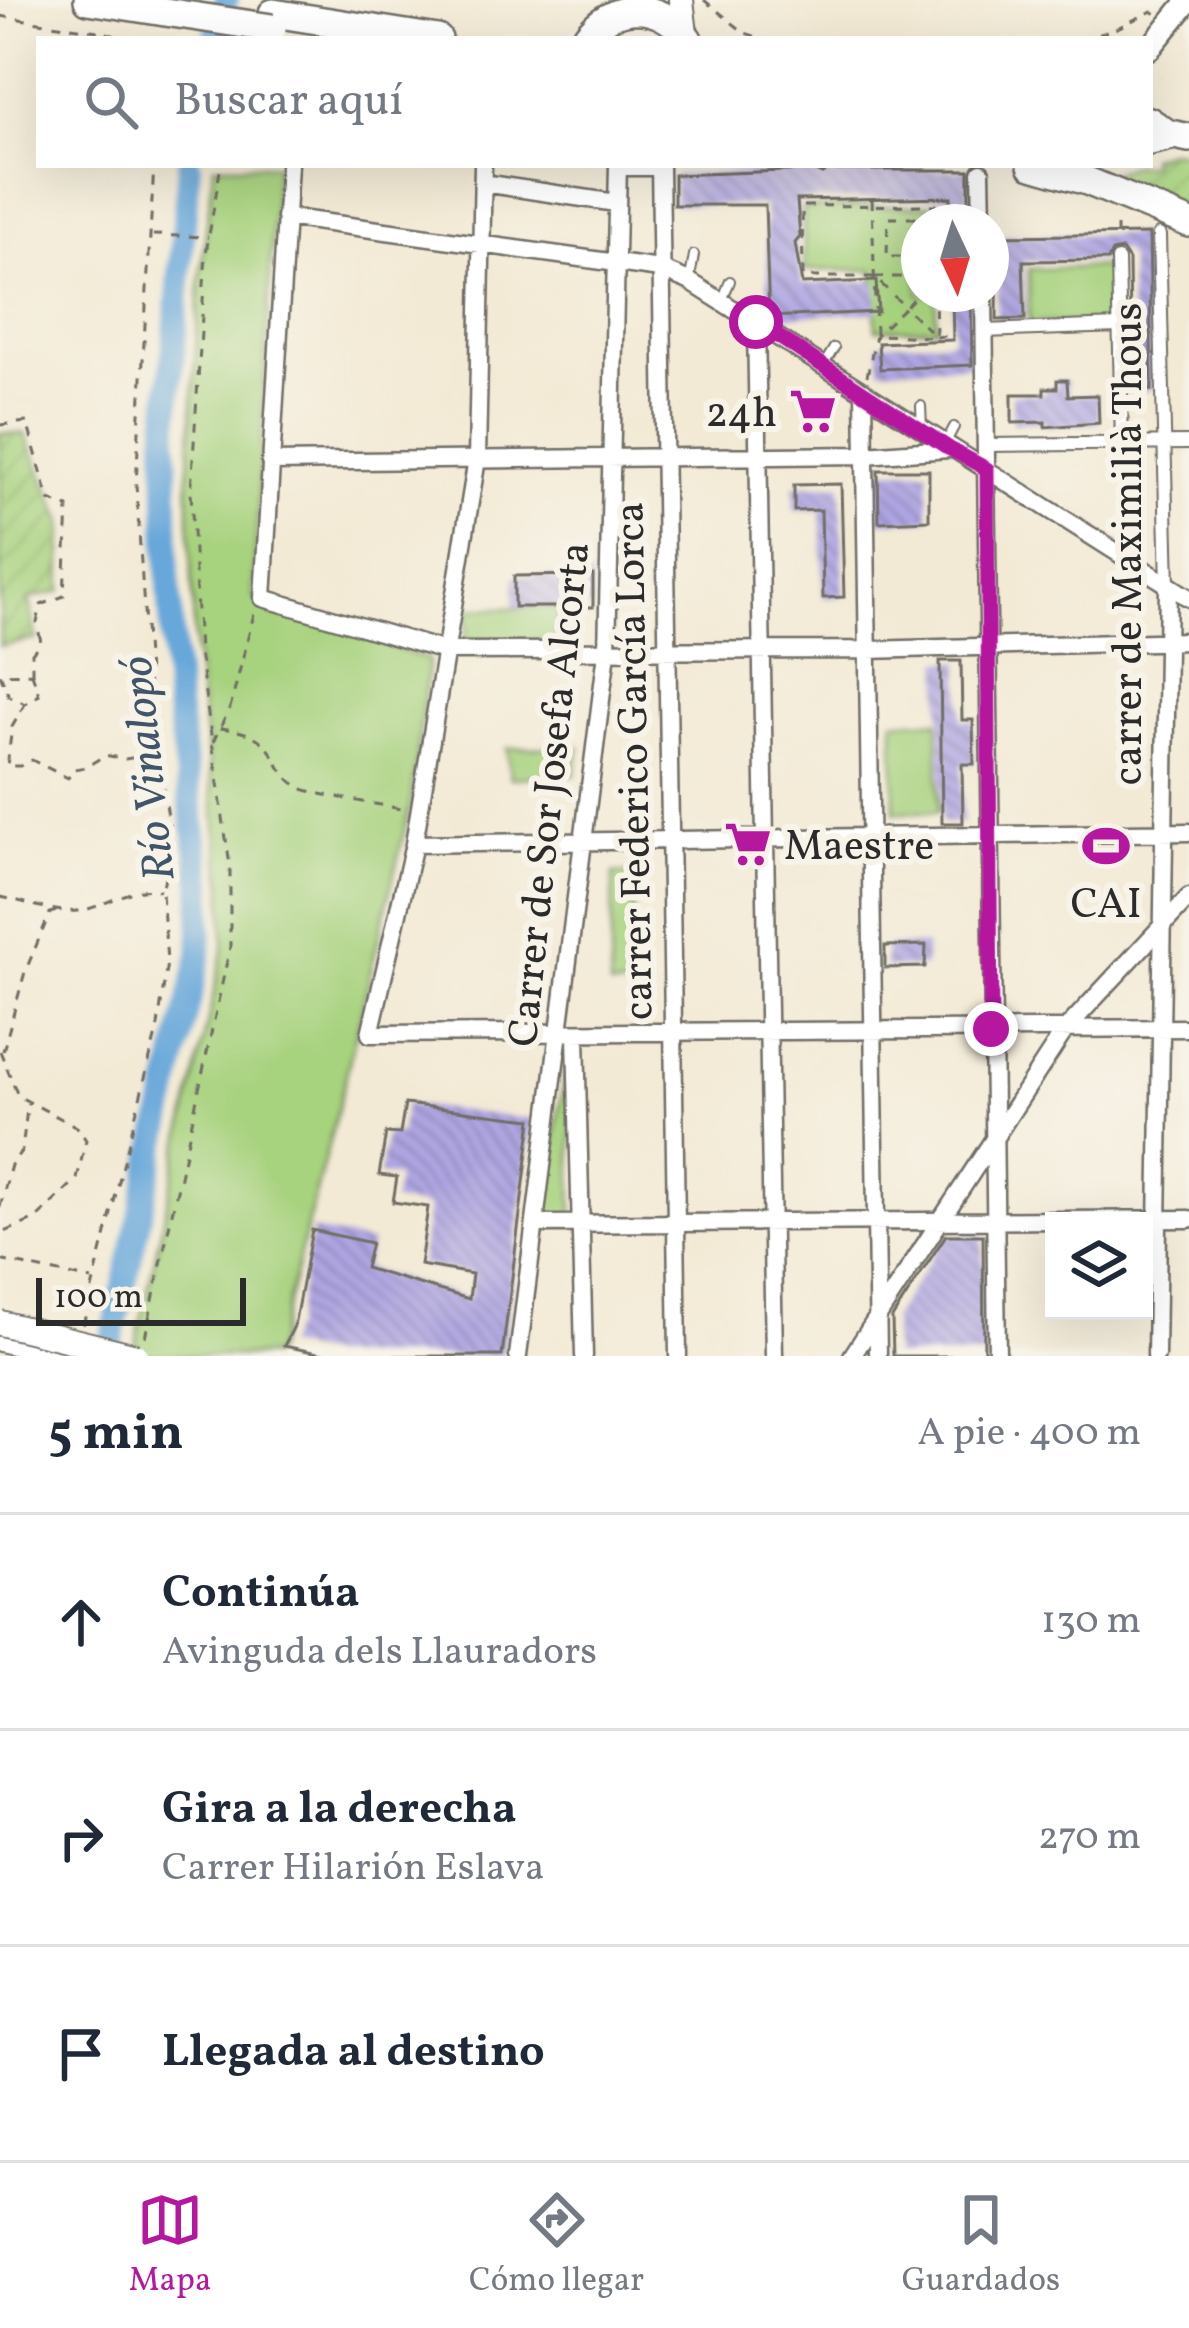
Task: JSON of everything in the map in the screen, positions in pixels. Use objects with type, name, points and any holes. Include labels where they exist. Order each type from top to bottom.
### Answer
[{"type":"main road","points":[[88,0],[177,6],[410,36]]},
{"type":"main road","points":[[681,0],[687,36]]},
{"type":"main road","points":[[586,36],[606,17],[636,4],[662,14],[686,36]]},
{"type":"main road","points":[[273,21],[327,36]]},
{"type":"main road","points":[[1042,168],[1088,181],[1189,223]]},
{"type":"main road","points":[[0,1323],[141,1347]]},
{"type":"main road","points":[[0,1339],[78,1344]]},
{"type":"street","points":[[1153,45],[1189,0]]},
{"type":"street","points":[[289,168],[263,598],[445,651],[868,650],[1189,641]]},
{"type":"street","name":"Carrer de Sor Josefa Alcorta","points":[[518,1356],[568,1035],[583,842],[607,652],[618,168]]},
{"type":"street","name":"carrer Federico García Lorca","points":[[660,168],[678,1356]]},
{"type":"street","points":[[981,172],[982,204]]},
{"type":"street","points":[[616,203],[483,174],[477,459],[414,844],[370,1034],[1189,1028]]},
{"type":"street","points":[[285,217],[660,269],[689,281],[1189,598]]},
{"type":"street","name":"carrer de Maximilià Thous","points":[[1156,1356],[1168,585],[1159,235]]},
{"type":"street","points":[[1118,260],[1122,444]]},
{"type":"street","points":[[984,312],[997,1356]]},
{"type":"street","points":[[756,322],[773,1356]]},
{"type":"street","points":[[984,331],[1119,326]]},
{"type":"street","points":[[864,391],[878,1356]]},
{"type":"street","points":[[986,446],[1189,443]]},
{"type":"street","points":[[270,462],[865,455],[947,447]]},
{"type":"street","points":[[414,844],[1189,832]]},
{"type":"street","points":[[852,1356],[1065,1030],[1189,897]]},
{"type":"street","points":[[568,1035],[582,1224],[584,1356]]},
{"type":"street","points":[[536,1224],[1189,1219]]},
{"type":"lane","points":[[689,281],[694,255]]},
{"type":"lane","points":[[722,301],[730,281]]},
{"type":"lane","points":[[788,344],[800,328]]},
{"type":"lane","points":[[823,367],[834,348]]},
{"type":"lane","points":[[921,406],[922,430]]},
{"type":"lane","points":[[947,447],[954,427]]},
{"type":"path","points":[[704,0],[754,36]]},
{"type":"path","points":[[1092,36],[1152,11],[1170,25]]},
{"type":"path","points":[[0,16],[115,36]]},
{"type":"path","points":[[78,1344],[158,1026],[166,962],[162,892],[172,844],[148,689],[136,484],[154,168]]},
{"type":"path","points":[[141,1347],[230,947],[230,866],[199,652],[191,491],[208,237],[220,168]]},
{"type":"path","points":[[864,391],[876,335],[872,199]]},
{"type":"path","points":[[901,206],[802,206],[803,277],[901,278]]},
{"type":"path","points":[[901,218],[888,218],[887,257],[901,257]]},
{"type":"path","points":[[1118,222],[1118,235]]},
{"type":"path","points":[[152,235],[208,237]]},
{"type":"path","points":[[874,277],[901,303]]},
{"type":"path","points":[[876,335],[901,311]]},
{"type":"path","points":[[910,312],[936,337]]},
{"type":"path","points":[[935,312],[936,337]]},
{"type":"path","points":[[876,335],[953,335]]},
{"type":"path","points":[[0,425],[27,422],[49,500],[68,507],[64,596],[41,605],[37,623],[41,642],[32,653],[39,695],[25,704],[12,727],[7,766],[32,760],[68,778],[74,769],[105,754],[125,759],[158,754]]},
{"type":"path","points":[[212,745],[245,658],[250,621],[263,598]]},
{"type":"path","points":[[25,704],[9,696],[0,674],[32,673]]},
{"type":"path","points":[[220,728],[245,730],[262,740],[303,789],[419,812]]},
{"type":"path","points":[[0,897],[79,911],[149,887],[162,892]]},
{"type":"path","points":[[0,1234],[36,1220],[77,1179],[86,1140],[77,1127],[18,1096],[1,1052],[38,940],[50,913],[62,909]]},
{"type":"path","points":[[0,1207],[11,1166],[22,1150],[28,1101]]},
{"type":"path","points":[[0,1260],[92,1280]]},
{"type":"green space","points":[[1189,152],[1189,214],[1099,177],[1124,168],[1153,168],[1153,155]]},
{"type":"green space","points":[[214,168],[276,168],[253,597],[429,660],[410,807],[342,1092],[271,1356],[133,1356],[224,948],[223,883],[195,654],[188,484],[200,281]]},
{"type":"green space","points":[[901,206],[901,312],[936,312],[936,328],[876,329],[873,270],[805,270],[803,208]]},
{"type":"green space","points":[[1114,267],[1115,323],[1029,323],[1029,269]]},
{"type":"green space","points":[[0,433],[25,434],[63,522],[61,591],[29,599],[36,639],[0,646]]},
{"type":"green space","points":[[557,607],[557,641],[466,642],[468,609]]},
{"type":"green space","points":[[894,721],[938,721],[939,812],[895,812]]},
{"type":"green space","points":[[580,747],[575,775],[510,778],[507,748]]},
{"type":"green space","points":[[633,873],[635,987],[610,987],[613,874]]},
{"type":"green space","points":[[570,1042],[573,1216],[542,1217]]},
{"type":"building","points":[[969,170],[969,204],[951,204],[951,197],[797,200],[800,237],[795,243],[802,284],[876,281],[878,312],[769,317],[765,205],[674,205],[674,175]]},
{"type":"building","points":[[1149,234],[1152,390],[1131,391],[1129,260],[1122,250],[1112,252],[1108,260],[1023,261],[1025,319],[997,320],[997,312],[1009,312],[1009,236]]},
{"type":"building","points":[[952,312],[971,312],[972,365],[880,369],[878,343],[953,340]]},
{"type":"building","points":[[1057,380],[1067,380],[1068,396],[1098,395],[1099,423],[1045,427],[1045,422],[1012,423],[1012,394],[1044,394],[1044,388],[1057,388]]},
{"type":"building","points":[[878,470],[929,470],[929,520],[879,522]]},
{"type":"building","points":[[841,484],[844,597],[823,598],[821,510],[794,511],[794,485]]},
{"type":"building","points":[[593,575],[593,607],[514,607],[514,576]]},
{"type":"building","points":[[940,661],[961,661],[962,720],[973,720],[974,764],[962,764],[963,823],[942,823]]},
{"type":"building","points":[[926,945],[925,967],[885,968],[885,946]]},
{"type":"building","points":[[405,1104],[532,1119],[502,1356],[332,1356],[284,1346],[294,1326],[312,1230],[371,1243],[365,1268],[469,1299],[472,1274],[420,1265],[428,1207],[393,1202],[397,1177],[379,1175],[386,1133],[400,1134]]},
{"type":"building","points":[[946,1235],[983,1235],[984,1356],[893,1356],[892,1318]]},
{"type":"waterway","name":"Río Vinalopó","points":[[216,36],[226,0]]},
{"type":"waterway","name":"Río Vinalopó","points":[[108,1356],[200,954],[202,883],[177,707],[168,572],[166,439],[189,168]]},
{"type":"place","name":"24h","points":[[813,411]]},
{"type":"place","name":"Maestre","points":[[748,844]]},
{"type":"place","name":"CAI","points":[[1106,846]]},
{"type":"route","points":[[756,322],[987,469],[991,1029]]}]
